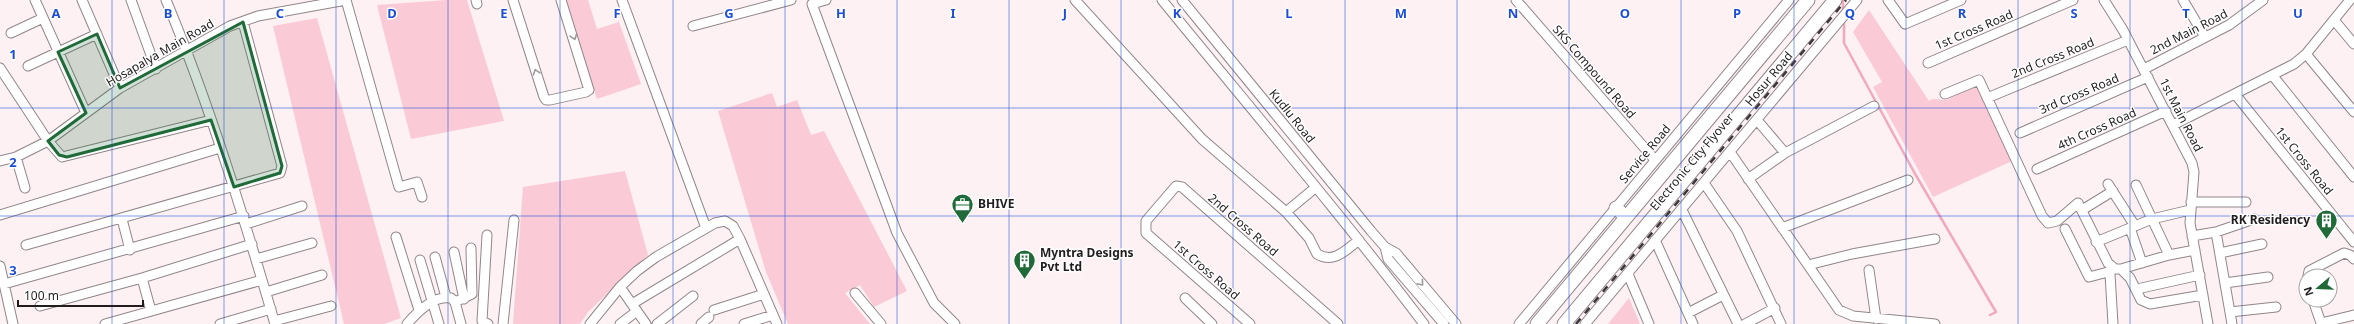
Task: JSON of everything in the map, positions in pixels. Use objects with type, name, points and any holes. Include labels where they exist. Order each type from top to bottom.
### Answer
[{"type":"highway","name":"Hosur Road","points":[[1537,324],[1808,0]]},
{"type":"highway","name":"Electronic City Flyover","points":[[1544,324],[1813,0]]},
{"type":"highway","name":"Electronic City Flyover","points":[[1556,324],[1827,0]]},
{"type":"highway","name":"Hosur Road","points":[[1564,324],[1835,0]]},
{"type":"highway","points":[[1616,208],[1626,217]]},
{"type":"street","points":[[35,0],[86,113]]},
{"type":"street","points":[[82,0],[120,88]]},
{"type":"street","points":[[131,0],[156,69]]},
{"type":"street","points":[[166,0],[187,51],[234,187],[274,322],[331,306]]},
{"type":"street","points":[[346,0],[399,187],[417,182],[422,196]]},
{"type":"street","name":"Hosapalya Main Road","points":[[0,160],[16,157],[48,141],[120,88],[230,26],[258,16],[346,0]]},
{"type":"street","points":[[513,0],[544,96],[546,100],[550,100],[589,90],[562,0]]},
{"type":"street","points":[[622,0],[706,228]]},
{"type":"street","points":[[693,26],[791,0]]},
{"type":"street","points":[[826,0],[809,2],[897,233],[934,302],[955,324]]},
{"type":"street","points":[[1075,0],[1202,139],[1273,203],[1286,212],[1310,238],[1317,254],[1329,258],[1338,256],[1359,240]]},
{"type":"street","points":[[1162,0],[1368,251],[1424,324]]},
{"type":"street","name":"Kudlu Road","points":[[1182,0],[1382,244],[1388,258],[1444,324]]},
{"type":"street","name":"SKS Compound Road","points":[[1516,0],[1655,160]]},
{"type":"street","name":"Service Road","points":[[1519,324],[1789,0]]},
{"type":"street","points":[[1585,324],[1857,0]]},
{"type":"street","points":[[1888,0],[1905,24],[1961,0]]},
{"type":"street","name":"1st Cross Road","points":[[1928,63],[2073,0]]},
{"type":"street","name":"1st Main Road","points":[[2104,0],[2146,73],[2193,168],[2191,206],[2192,236],[2208,324]]},
{"type":"street","points":[[2183,0],[2205,37]]},
{"type":"street","name":"2nd Main Road","points":[[2146,73],[2205,37],[2242,18],[2264,0]]},
{"type":"street","points":[[2173,125],[2273,76],[2306,54],[2350,0]]},
{"type":"street","points":[[10,33],[43,18]]},
{"type":"street","points":[[2334,20],[2354,44]]},
{"type":"street","points":[[26,245],[274,176],[280,173],[282,166],[243,22]]},
{"type":"street","points":[[28,66],[97,34]]},
{"type":"street","name":"2nd Cross Road","points":[[1987,98],[2128,40]]},
{"type":"street","points":[[2306,54],[2354,112]]},
{"type":"street","points":[[0,68],[48,141],[59,155],[67,157],[211,120]]},
{"type":"street","name":"3rd Cross Road","points":[[2020,133],[2146,73]]},
{"type":"street","points":[[2273,76],[2354,177]]},
{"type":"street","points":[[1945,94],[1979,80],[2042,216],[2048,223],[2057,221],[2078,203],[2096,242],[2108,263],[2115,269],[2122,269],[2169,255],[2194,250]]},
{"type":"street","name":"1st Cross Road","points":[[2235,94],[2354,242]]},
{"type":"street","points":[[1748,179],[1785,153],[1874,106]]},
{"type":"street","name":"4th Cross Road","points":[[2037,169],[2166,111]]},
{"type":"street","points":[[1757,120],[1785,153]]},
{"type":"street","points":[[0,215],[220,148]]},
{"type":"street","points":[[1730,152],[1839,310],[1852,320],[1876,318],[1935,324]]},
{"type":"street","points":[[16,157],[25,188]]},
{"type":"street","points":[[1782,228],[1908,180]]},
{"type":"street","points":[[1704,183],[1737,231],[1775,308],[1781,324]]},
{"type":"street","name":"2nd Cross Road","points":[[1146,233],[1146,221],[1172,188],[1176,186],[1182,187],[1338,324]]},
{"type":"street","points":[[2136,186],[2169,255]]},
{"type":"street","points":[[1286,212],[1315,188]]},
{"type":"street","points":[[2082,210],[2110,188],[2133,227],[2142,263]]},
{"type":"street","points":[[2096,242],[2152,219],[2191,206],[2246,202]]},
{"type":"street","points":[[4,284],[302,206]]},
{"type":"street","points":[[1682,210],[1738,324]]},
{"type":"street","points":[[122,219],[130,250]]},
{"type":"street","points":[[2192,236],[2216,232],[2254,219]]},
{"type":"street","points":[[503,324],[514,220]]},
{"type":"street","points":[[590,324],[620,287],[656,257],[715,223],[725,221],[733,226],[740,239],[777,324]]},
{"type":"street","points":[[2066,229],[2089,277],[2108,272],[2110,274],[2113,324]]},
{"type":"street","points":[[2216,232],[2232,324]]},
{"type":"street","name":"1st Cross Road","points":[[1146,233],[1250,324]]},
{"type":"street","points":[[487,236],[482,321],[488,324]]},
{"type":"street","points":[[396,237],[419,310]]},
{"type":"street","points":[[620,324],[635,308],[740,239]]},
{"type":"street","points":[[1808,265],[1852,254],[1935,239]]},
{"type":"street","points":[[1655,240],[1693,324]]},
{"type":"street","points":[[256,259],[312,243]]},
{"type":"street","points":[[40,306],[142,278],[252,244]]},
{"type":"street","points":[[1368,251],[1382,244]]},
{"type":"street","name":"Kudlu Road","points":[[1382,244],[1396,253],[1456,324]]},
{"type":"street","points":[[2220,253],[2262,244]]},
{"type":"street","points":[[455,302],[472,294],[471,248]]},
{"type":"street","points":[[454,252],[464,299]]},
{"type":"street","points":[[2316,268],[2344,253],[2350,255],[2354,259]]},
{"type":"street","points":[[435,257],[446,297]]},
{"type":"street","points":[[420,260],[439,324]]},
{"type":"street","points":[[0,266],[13,324]]},
{"type":"street","points":[[2122,269],[2137,290],[2140,300],[2150,304],[2203,295]]},
{"type":"street","points":[[1869,270],[1876,318]]},
{"type":"street","points":[[1628,274],[1649,324]]},
{"type":"street","points":[[266,292],[322,275]]},
{"type":"street","points":[[2137,290],[2200,275]]},
{"type":"street","points":[[2225,283],[2268,277]]},
{"type":"street","points":[[142,278],[151,311]]},
{"type":"street","points":[[105,324],[262,280]]},
{"type":"street","points":[[620,287],[646,324]]},
{"type":"street","points":[[855,293],[881,324]]},
{"type":"street","points":[[701,324],[712,314],[764,294]]},
{"type":"street","points":[[1688,313],[1723,295]]},
{"type":"street","points":[[657,324],[693,296]]},
{"type":"street","points":[[407,324],[419,310],[446,297],[451,298],[455,302],[461,324]]},
{"type":"street","points":[[1185,298],[1212,324]]},
{"type":"street","points":[[2230,312],[2276,307]]},
{"type":"street","points":[[1745,324],[1775,308]]},
{"type":"street","points":[[2316,308],[2321,323],[2327,323],[2354,315]]},
{"type":"street","points":[[220,324],[270,310]]},
{"type":"street","points":[[744,324],[773,315]]},
{"type":"highlighted area","points":[[243,22],[282,166],[280,173],[234,187],[211,120],[67,157],[59,155],[48,141],[86,113],[58,52],[97,34],[120,88]]},
{"type":"shaded area","points":[[467,0],[504,121],[411,139],[377,5]]},
{"type":"shaded area","points":[[565,0],[588,0],[597,29],[619,22],[641,84],[597,99]]},
{"type":"shaded area","points":[[1869,10],[1929,101],[1932,99],[1947,100],[1976,85],[2012,161],[1933,197],[1873,87],[1882,82],[1853,32]]},
{"type":"shaded area","points":[[317,18],[401,318],[384,324],[344,324],[273,26]]},
{"type":"shaded area","points":[[772,93],[777,107],[797,100],[811,135],[824,131],[907,291],[874,307],[860,285],[845,293],[870,324],[788,324],[766,272],[718,111]]},
{"type":"shaded area","points":[[625,171],[648,255],[588,312],[580,324],[513,324],[523,187]]},
{"type":"shaded area","points":[[1629,298],[1640,324],[1608,324]]},
{"type":"waterway","points":[[1843,0],[1843,13]]},
{"type":"waterway","points":[[1844,20],[1844,43],[1914,172],[1996,312],[1990,315]]},
{"type":"railway","points":[[1576,324],[1846,0]]},
{"type":"place","name":"BHIVE","points":[[963,224]]},
{"type":"place","name":"RK Residency","points":[[2326,240]]},
{"type":"place","name":"Myntra Designs Pvt Ltd","points":[[1024,280]]}]
